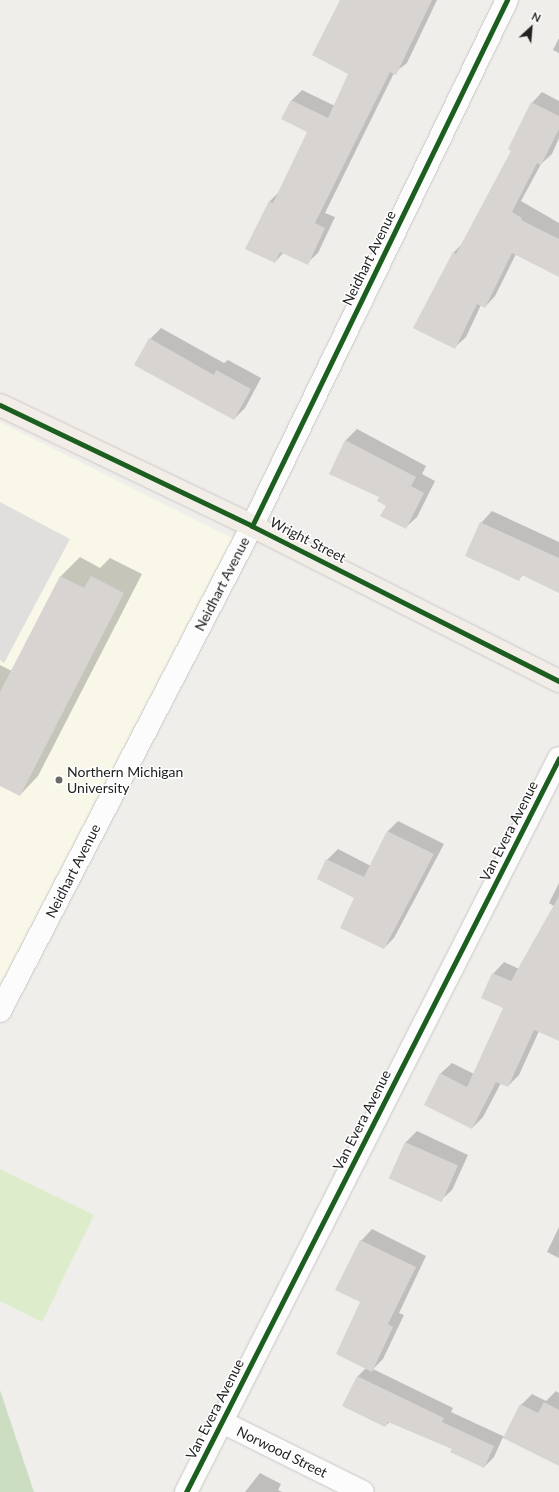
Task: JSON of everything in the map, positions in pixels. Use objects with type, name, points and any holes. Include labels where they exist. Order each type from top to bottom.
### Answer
[{"type":"main road","name":"Wright Street","points":[[0,405],[252,526],[559,681]]},
{"type":"street","name":"Neidhart Avenue","points":[[0,1011],[252,526],[507,0]]},
{"type":"street","name":"Van Evera Avenue","points":[[186,1492],[559,758]]},
{"type":"street","name":"Norwood Street","points":[[222,1422],[363,1492]]},
{"type":"shaded area","name":"Northern Michigan University","points":[[0,422],[238,541],[0,1019]]},
{"type":"shaded area","points":[[0,502],[70,539],[4,663],[0,660]]},
{"type":"green space","points":[[0,1169],[94,1215],[42,1322],[0,1301]]},
{"type":"green space","points":[[0,1390],[34,1492],[0,1492]]},
{"type":"building","points":[[340,0],[432,0],[396,75],[390,72],[315,223],[325,228],[308,265],[280,252],[275,263],[245,249],[269,201],[273,203],[307,132],[281,119],[291,100],[328,118],[348,74],[312,55]]},
{"type":"building","points":[[531,102],[559,116],[559,129],[541,165],[537,163],[512,212],[522,218],[521,220],[559,239],[559,277],[512,253],[485,308],[477,304],[455,349],[413,328],[453,252],[456,254],[511,151],[508,149]]},
{"type":"building","points":[[149,338],[214,375],[216,370],[251,389],[234,420],[134,365]]},
{"type":"building","points":[[345,440],[416,477],[411,486],[424,493],[406,529],[380,516],[386,506],[377,501],[379,497],[329,474]]},
{"type":"building","points":[[480,522],[559,558],[559,593],[522,575],[519,581],[465,556]]},
{"type":"building","points":[[60,576],[84,588],[91,576],[124,593],[20,796],[0,786],[0,692]]},
{"type":"building","points":[[387,831],[434,854],[384,949],[340,928],[354,898],[317,879],[326,859],[364,877]]},
{"type":"building","points":[[559,896],[559,1041],[534,1030],[508,1087],[496,1082],[472,1129],[424,1105],[440,1073],[467,1087],[503,1008],[481,998],[492,973],[511,981]]},
{"type":"building","points":[[405,1142],[458,1166],[442,1202],[389,1179]]},
{"type":"building","points":[[360,1240],[416,1267],[388,1324],[393,1327],[372,1372],[336,1354],[360,1302],[335,1290]]},
{"type":"building","points":[[357,1376],[444,1418],[442,1422],[494,1446],[484,1468],[450,1452],[452,1449],[388,1422],[385,1427],[342,1406]]},
{"type":"building","points":[[544,1402],[559,1410],[559,1466],[503,1438],[520,1404],[538,1413]]},
{"type":"cycle path","points":[[252,526],[507,0]]},
{"type":"cycle path","points":[[0,405],[252,526],[559,681]]},
{"type":"cycle path","points":[[186,1492],[559,758]]},
{"type":"place","name":"Northern Michigan University","points":[[59,780]]}]
